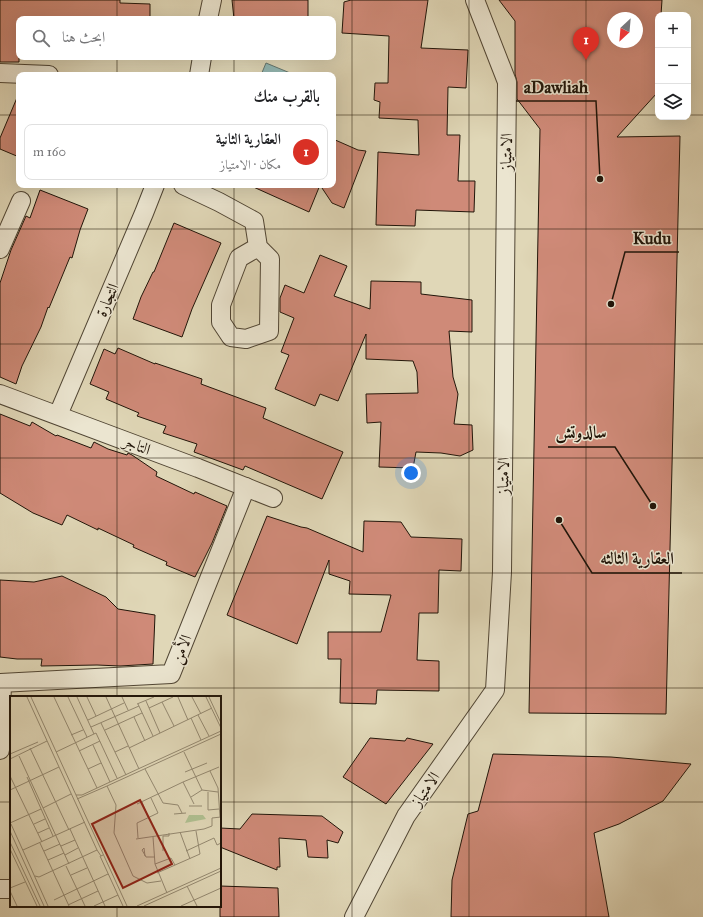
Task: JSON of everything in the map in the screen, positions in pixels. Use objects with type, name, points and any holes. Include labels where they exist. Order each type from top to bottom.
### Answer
[{"type":"street","points":[[209,16],[212,0]]},
{"type":"street","name":"الامتياز","points":[[354,917],[406,816],[495,690],[502,572],[507,82],[475,0]]},
{"type":"street","points":[[200,72],[202,60]]},
{"type":"street","points":[[0,73],[16,74]]},
{"type":"street","name":"التجارة","points":[[58,415],[154,188]]},
{"type":"street","points":[[190,188],[220,202],[254,221],[258,247],[270,259],[269,331],[246,340],[231,337],[221,322],[221,305],[239,258],[258,247]]},
{"type":"street","points":[[0,249],[21,201]]},
{"type":"street","name":"التاجر","points":[[0,394],[273,498]]},
{"type":"street","name":"الأمن","points":[[1,683],[171,674],[246,487]]},
{"type":"street","points":[[0,750],[1,683]]},
{"type":"street","points":[[0,888],[10,889]]},
{"type":"water","points":[[266,63],[288,72],[262,72]]},
{"type":"building","points":[[0,0],[120,0],[120,3],[150,4],[150,16],[16,16],[16,60],[19,60],[19,62],[0,62]]},
{"type":"building","points":[[232,0],[308,0],[308,16],[234,16]]},
{"type":"building","points":[[351,0],[428,0],[421,48],[468,50],[466,88],[448,87],[447,135],[460,135],[458,181],[475,181],[474,212],[416,210],[415,226],[376,225],[378,152],[419,155],[418,120],[379,118],[380,102],[374,100],[375,83],[388,83],[389,36],[342,33],[344,2]]},
{"type":"building","points":[[499,0],[662,0],[661,12],[655,12],[655,95],[617,137],[680,136],[666,714],[529,713],[540,129],[517,99],[517,82],[515,74],[515,21]]},
{"type":"building","points":[[16,100],[16,156],[0,149],[0,138]]},
{"type":"building","points":[[336,140],[358,150],[366,151],[344,208],[332,203],[322,188],[336,188]]},
{"type":"building","points":[[256,188],[319,188],[309,212]]},
{"type":"building","points":[[40,190],[88,209],[72,258],[70,257],[41,327],[22,366],[16,384],[0,377],[0,283],[11,250],[26,216],[30,218]]},
{"type":"building","points":[[174,223],[221,243],[192,309],[182,337],[133,319],[141,297],[154,272]]},
{"type":"building","points":[[320,255],[347,266],[334,296],[370,309],[371,281],[421,282],[421,294],[472,300],[472,332],[449,331],[453,377],[458,394],[454,424],[472,425],[473,450],[460,456],[441,453],[416,452],[413,468],[379,467],[381,422],[367,423],[366,394],[418,393],[417,372],[413,361],[366,359],[366,334],[338,401],[320,394],[315,406],[275,389],[289,355],[281,352],[294,318],[280,312],[280,298],[285,285],[304,293]]},
{"type":"building","points":[[118,348],[155,364],[202,379],[201,384],[266,408],[263,418],[343,452],[322,499],[245,466],[243,470],[194,452],[197,444],[163,433],[166,426],[137,416],[139,413],[106,399],[109,392],[90,384],[104,349],[115,354]]},
{"type":"building","points":[[0,414],[30,426],[32,422],[56,436],[57,435],[91,448],[94,442],[108,449],[127,455],[128,453],[157,472],[156,476],[194,494],[195,492],[227,506],[212,543],[195,577],[166,565],[167,562],[133,547],[134,545],[98,528],[98,530],[67,515],[62,525],[33,513],[0,493]]},
{"type":"building","points":[[267,516],[307,528],[363,552],[364,521],[401,522],[411,537],[462,539],[461,571],[439,570],[438,613],[419,613],[417,660],[439,661],[439,691],[377,690],[376,704],[340,703],[341,659],[328,659],[328,632],[381,632],[391,595],[349,594],[350,581],[329,574],[329,560],[297,644],[227,615]]},
{"type":"building","points":[[62,576],[106,597],[118,609],[155,615],[153,664],[120,666],[41,666],[42,659],[0,657],[0,580],[34,582]]},
{"type":"building","points":[[370,738],[405,741],[407,738],[433,744],[386,804],[343,777]]},
{"type":"building","points":[[493,754],[611,757],[691,764],[663,801],[619,824],[594,833],[609,917],[451,917],[452,880],[468,814],[478,811]]},
{"type":"building","points":[[252,814],[322,816],[343,832],[338,843],[327,840],[328,858],[308,857],[306,840],[279,838],[280,867],[277,867],[277,870],[221,847],[221,828],[240,829]]},
{"type":"building","points":[[221,886],[278,888],[279,917],[220,917]]},
{"type":"place","name":"العقارية الثانية","points":[[586,60]]},
{"type":"place","name":"aDawliah","points":[[600,179]]},
{"type":"place","name":"Kudu","points":[[611,304]]},
{"type":"place","name":"سالدوتش","points":[[653,506]]},
{"type":"place","name":"العقارية الثالثه","points":[[559,520]]}]
